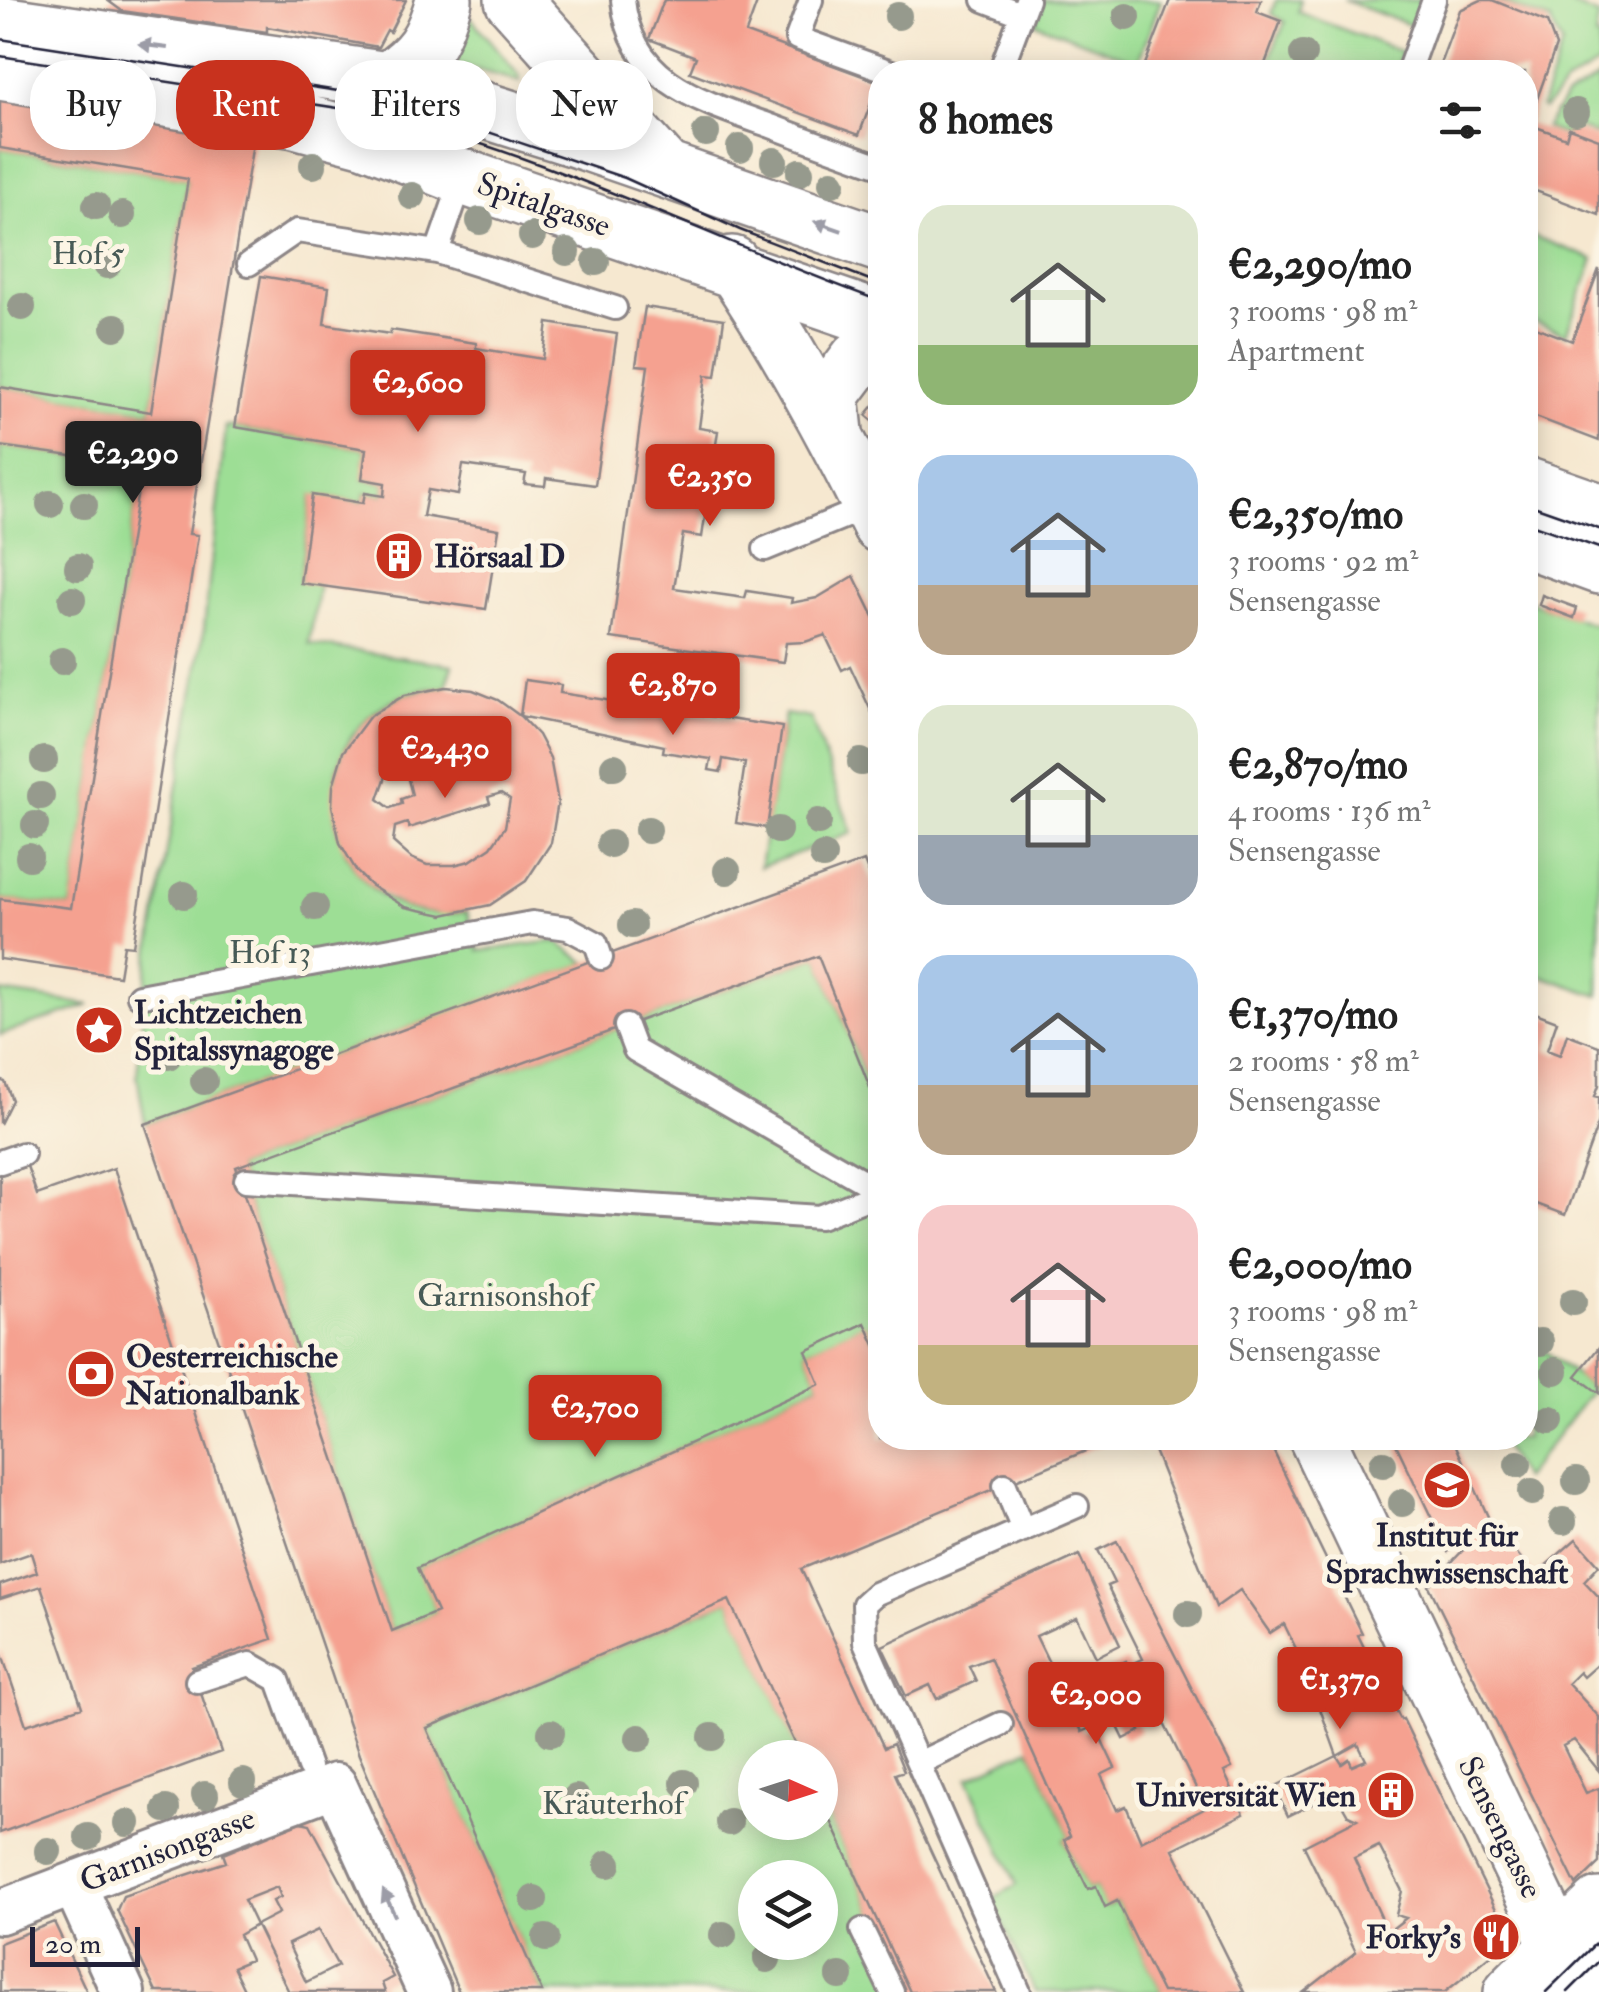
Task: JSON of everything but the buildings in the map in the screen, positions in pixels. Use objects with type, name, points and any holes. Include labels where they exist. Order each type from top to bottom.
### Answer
[{"type":"main road","points":[[417,60],[438,22],[444,0]]},
{"type":"main road","points":[[514,0],[668,172],[770,319],[835,432],[868,501]]},
{"type":"main road","name":"Spitalgasse","points":[[0,24],[64,38],[335,73]]},
{"type":"main road","name":"Spitalgasse","points":[[0,72],[64,38],[295,120],[366,139],[464,177],[868,316]]},
{"type":"main road","name":"Spitalgasse","points":[[496,114],[868,240]]},
{"type":"main road","points":[[835,432],[831,396],[868,352]]},
{"type":"main road","points":[[1538,490],[1599,511]]},
{"type":"main road","points":[[1538,545],[1599,566]]},
{"type":"main road","name":"Sensengasse","points":[[1323,1450],[1566,1981]]},
{"type":"main road","points":[[1566,1981],[1599,1906]]},
{"type":"street","name":"Garnisongasse","points":[[0,1912],[322,1776]]},
{"type":"street","points":[[322,1776],[429,1992]]},
{"type":"street","points":[[74,1884],[123,1992]]},
{"type":"lane","points":[[623,0],[626,26],[637,50],[654,69],[694,98],[868,162]]},
{"type":"lane","points":[[811,0],[797,38],[868,64]]},
{"type":"lane","points":[[984,0],[1024,7],[1004,60]]},
{"type":"lane","points":[[1412,60],[1434,0]]},
{"type":"lane","points":[[437,252],[464,177]]},
{"type":"lane","points":[[248,264],[296,232],[437,252],[615,308]]},
{"type":"lane","points":[[764,550],[868,518]]},
{"type":"lane","points":[[139,996],[532,923],[568,928],[599,950]]},
{"type":"lane","points":[[626,1026],[635,1050],[868,1185]]},
{"type":"lane","points":[[0,1162],[23,1154]]},
{"type":"lane","points":[[246,1180],[820,1217],[868,1197]]},
{"type":"lane","points":[[1005,1485],[1024,1530]]},
{"type":"lane","points":[[1020,1992],[864,1642],[864,1604],[875,1594],[1077,1506]]},
{"type":"lane","points":[[197,1681],[250,1664],[278,1680],[322,1776]]},
{"type":"lane","points":[[919,1763],[1001,1724]]},
{"type":"lane","points":[[862,1930],[892,1992]]},
{"type":"green space","points":[[1043,0],[1161,0],[1139,60],[1035,23]]},
{"type":"green space","points":[[1276,0],[1301,0],[1298,12],[1402,52],[1399,60],[1269,60],[1285,22],[1271,14]]},
{"type":"green space","points":[[1344,0],[1422,0],[1412,26]]},
{"type":"green space","points":[[1497,0],[1558,0],[1599,16],[1595,37],[1599,39],[1599,64],[1567,83],[1544,109],[1541,107],[1562,45],[1550,21]]},
{"type":"green space","points":[[467,13],[516,72],[516,81],[496,75],[496,60],[449,59]]},
{"type":"green space","points":[[1599,78],[1599,136],[1570,125],[1565,135],[1545,128],[1565,97]]},
{"type":"green space","name":"Hof 5","points":[[0,148],[188,179],[151,412],[0,387]]},
{"type":"green space","points":[[1538,238],[1594,259],[1566,334],[1538,323]]},
{"type":"green space","name":"Hof 13","points":[[226,426],[366,449],[363,479],[385,483],[384,496],[365,493],[363,503],[312,496],[300,582],[319,585],[309,644],[453,665],[446,687],[393,700],[357,729],[338,768],[334,812],[346,854],[373,888],[413,910],[467,912],[479,951],[555,941],[587,963],[145,1124],[137,1075],[147,971],[204,629]]},
{"type":"green space","points":[[0,446],[142,466],[71,908],[0,899]]},
{"type":"green space","points":[[1538,605],[1599,626],[1599,996],[1538,975]]},
{"type":"green space","points":[[785,714],[811,718],[852,833],[760,867]]},
{"type":"green space","name":"Garnisonshof","points":[[818,956],[868,1083],[868,1330],[865,1324],[806,1351],[820,1384],[418,1568],[437,1612],[392,1631],[236,1167]]},
{"type":"green space","points":[[0,992],[90,1005],[0,1035]]},
{"type":"green space","points":[[1538,1346],[1593,1389],[1523,1479],[1505,1450],[1538,1450]]},
{"type":"green space","name":"Kräuterhof","points":[[729,1600],[794,1740],[738,1740],[738,1840],[838,1840],[838,1836],[910,1992],[542,1992],[427,1728]]},
{"type":"green space","points":[[1030,1748],[1070,1836],[1064,1840],[1088,1889],[1096,1886],[1106,1907],[1117,1901],[1162,1992],[1035,1992],[991,1899],[1017,1885],[968,1778]]},
{"type":"tram line","points":[[0,39],[390,99],[625,178],[740,230],[868,279]]},
{"type":"tram line","points":[[0,56],[377,114],[442,132],[569,176],[868,296]]},
{"type":"tram line","points":[[1538,508],[1599,529]]},
{"type":"tram line","points":[[1538,527],[1599,548]]},
{"type":"tram line","points":[[1546,1992],[1599,1940]]},
{"type":"tram line","points":[[1568,1992],[1599,1961]]},
{"type":"place","name":"Hörsaal D","points":[[399,556]]},
{"type":"place","name":"Lichtzeichen Spitalssynagoge","points":[[99,1030]]},
{"type":"place","name":"Oesterreichische Nationalbank","points":[[91,1374]]},
{"type":"place","name":"Institut für Sprachwissenschaft","points":[[1447,1485]]},
{"type":"place","name":"Universität Wien","points":[[1391,1795]]},
{"type":"place","name":"Forky's","points":[[1496,1937]]}]
